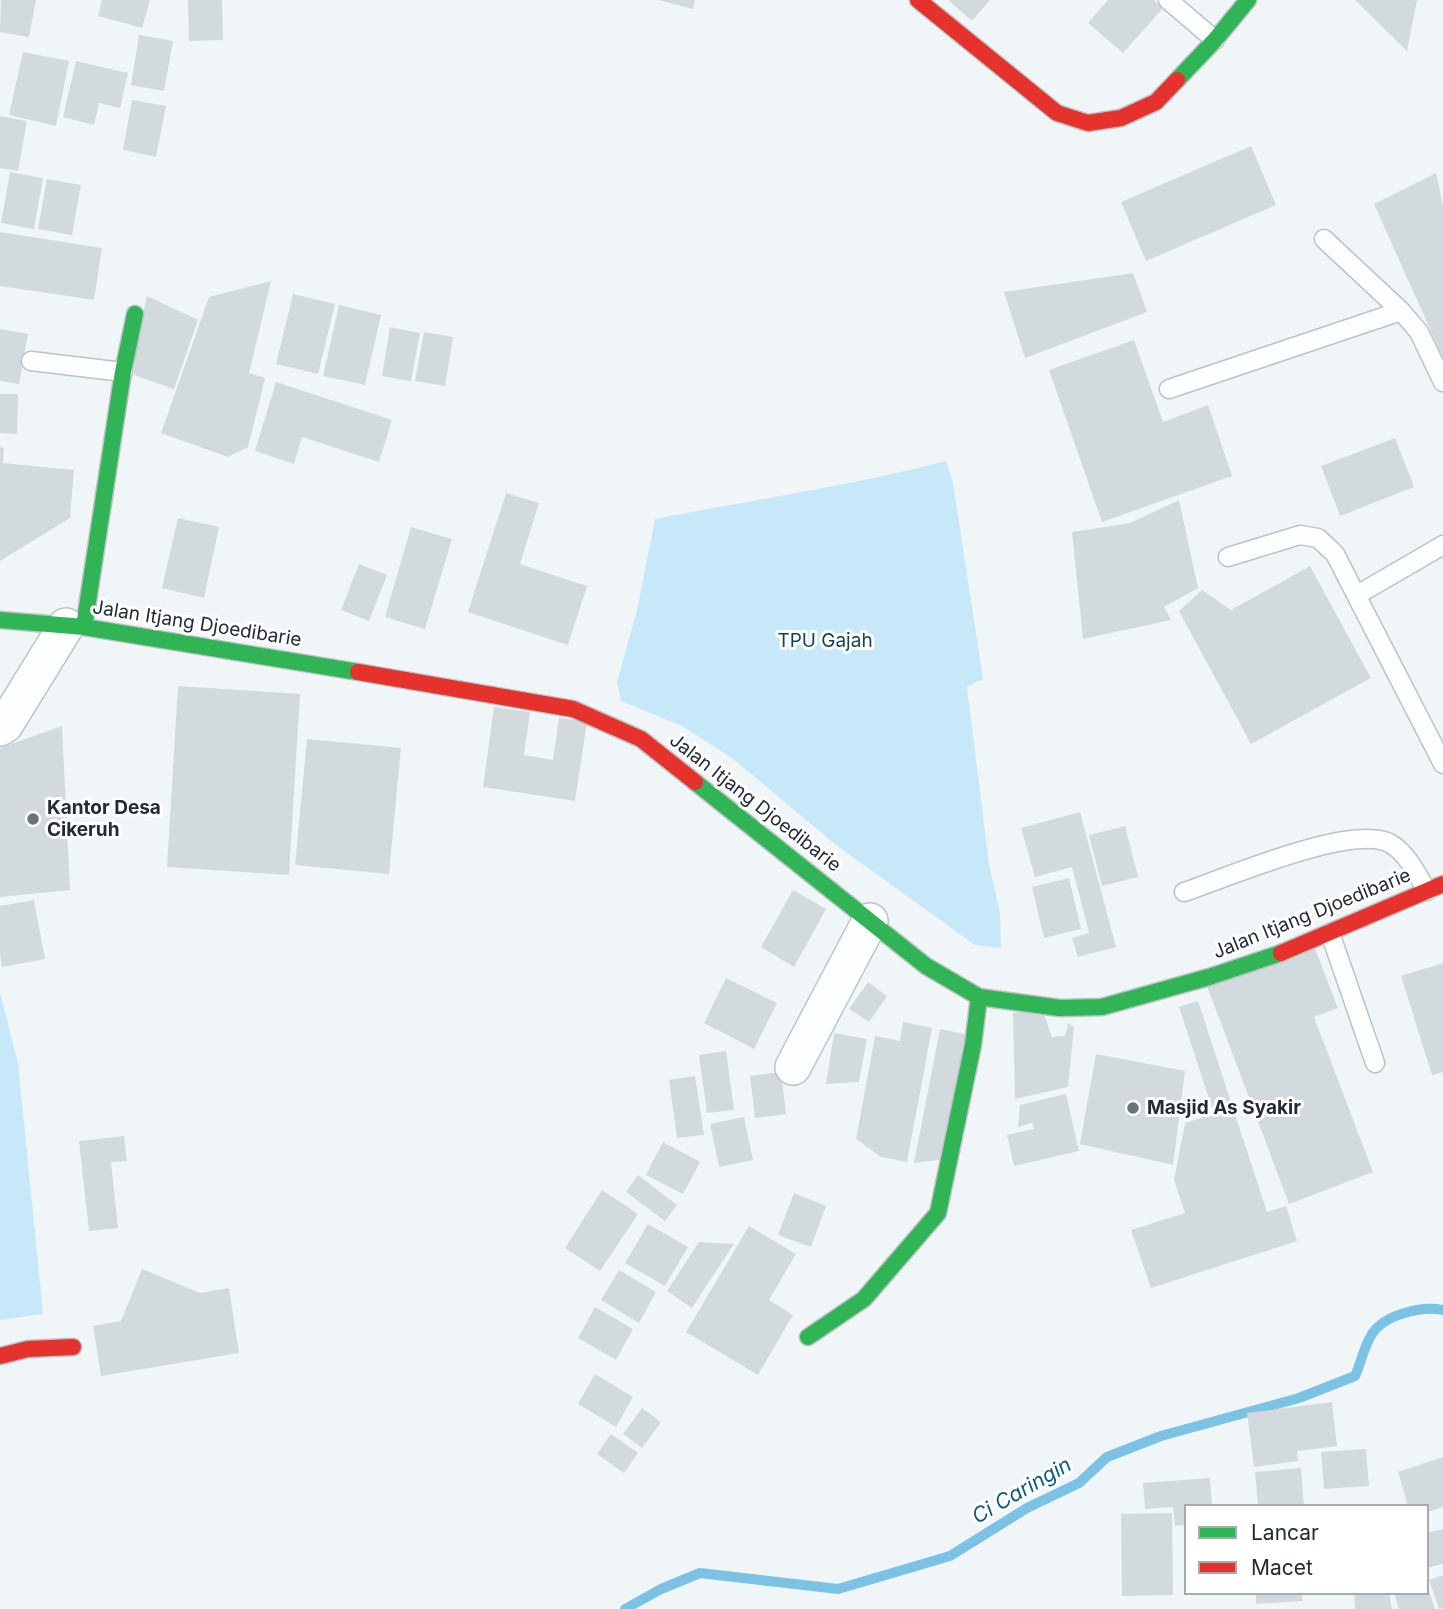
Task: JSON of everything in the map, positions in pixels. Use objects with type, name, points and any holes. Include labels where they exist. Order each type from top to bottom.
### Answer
[{"type":"main road","points":[[918,0],[1057,113],[1088,123],[1121,118],[1156,102],[1248,0]]},
{"type":"main road","points":[[75,627],[135,314]]},
{"type":"main road","name":"Jalan Itjang Djoedibarie","points":[[0,620],[75,627],[304,661],[573,709],[640,739],[926,966],[979,997],[1060,1008],[1102,1007],[1209,977],[1283,952],[1435,888]]},
{"type":"main road","points":[[808,1337],[864,1299],[939,1213],[973,1045],[979,997]]},
{"type":"main road","points":[[0,1356],[28,1349],[74,1347]]},
{"type":"street","points":[[0,728],[5,725],[75,627]]},
{"type":"street","points":[[793,1067],[870,921]]},
{"type":"lane","points":[[1168,0],[1214,40]]},
{"type":"lane","points":[[1324,239],[1401,311],[1419,332],[1443,382]]},
{"type":"lane","points":[[1169,389],[1401,311]]},
{"type":"lane","points":[[31,361],[123,372]]},
{"type":"lane","points":[[1228,557],[1300,535],[1318,538],[1335,554],[1443,764]]},
{"type":"lane","points":[[1357,595],[1443,545]]},
{"type":"lane","points":[[1184,892],[1313,847],[1355,838],[1378,838],[1393,845],[1435,888]]},
{"type":"lane","points":[[1330,933],[1375,1063]]},
{"type":"green space","name":"TPU Gajah","points":[[946,461],[953,483],[983,679],[967,687],[989,864],[1000,913],[1001,948],[975,945],[836,845],[732,758],[682,726],[621,701],[617,682],[637,610],[655,519],[837,485]]},
{"type":"green space","points":[[0,992],[18,1063],[43,1314],[0,1320]]},
{"type":"building","points":[[1,0],[36,0],[29,37],[0,32]]},
{"type":"building","points":[[102,0],[150,0],[142,28],[98,16]]},
{"type":"building","points":[[188,0],[222,0],[223,40],[189,41]]},
{"type":"building","points":[[659,0],[695,0],[693,9]]},
{"type":"building","points":[[948,0],[990,0],[972,21]]},
{"type":"building","points":[[1108,0],[1154,0],[1163,8],[1123,53],[1088,23]]},
{"type":"building","points":[[1355,0],[1417,0],[1407,51]]},
{"type":"building","points":[[139,35],[173,41],[164,91],[131,85]]},
{"type":"building","points":[[23,52],[69,61],[56,126],[9,115]]},
{"type":"building","points":[[76,61],[128,73],[120,108],[99,103],[94,125],[63,117]]},
{"type":"building","points":[[132,100],[166,106],[156,157],[123,150]]},
{"type":"building","points":[[0,116],[27,121],[18,171],[0,168]]},
{"type":"building","points":[[1251,146],[1276,205],[1146,261],[1121,202]]},
{"type":"building","points":[[10,172],[43,178],[34,229],[1,223]]},
{"type":"building","points":[[1436,173],[1443,206],[1443,358],[1374,204]]},
{"type":"building","points":[[47,179],[81,185],[72,235],[38,229]]},
{"type":"building","points":[[0,232],[102,248],[94,300],[0,286]]},
{"type":"building","points":[[1133,273],[1147,312],[1025,358],[1004,292]]},
{"type":"building","points":[[271,281],[249,373],[265,378],[248,447],[228,457],[161,433],[209,297]]},
{"type":"building","points":[[293,294],[335,304],[318,374],[276,364]]},
{"type":"building","points":[[147,296],[198,320],[174,389],[134,375],[135,351]]},
{"type":"building","points":[[339,305],[381,315],[365,385],[323,376]]},
{"type":"building","points":[[390,327],[420,333],[411,381],[382,376]]},
{"type":"building","points":[[0,329],[28,334],[19,384],[0,381]]},
{"type":"building","points":[[424,332],[453,337],[445,386],[415,381]]},
{"type":"building","points":[[1134,340],[1163,422],[1208,405],[1232,476],[1102,522],[1049,370]]},
{"type":"building","points":[[276,382],[392,420],[379,462],[302,437],[294,464],[255,451]]},
{"type":"building","points":[[0,394],[18,394],[17,434],[0,433]]},
{"type":"building","points":[[1395,438],[1414,487],[1340,516],[1321,466]]},
{"type":"building","points":[[0,447],[4,448],[3,463],[74,470],[70,518],[0,561]]},
{"type":"building","points":[[506,493],[539,503],[520,564],[587,586],[568,645],[468,612]]},
{"type":"building","points":[[1179,500],[1198,588],[1164,607],[1171,620],[1083,639],[1072,532],[1130,523]]},
{"type":"building","points":[[178,518],[219,527],[204,598],[162,588]]},
{"type":"building","points":[[411,527],[452,539],[425,629],[385,617]]},
{"type":"building","points":[[359,564],[387,575],[369,621],[341,610]]},
{"type":"building","points":[[1310,566],[1371,678],[1251,744],[1179,611],[1202,590],[1231,610]]},
{"type":"building","points":[[178,686],[300,694],[289,875],[167,867]]},
{"type":"building","points":[[494,707],[530,712],[524,755],[553,760],[559,718],[587,722],[575,801],[483,787]]},
{"type":"building","name":"Kantor Desa Cikeruh","points":[[62,726],[70,890],[0,897],[0,748]]},
{"type":"building","points":[[307,739],[401,748],[389,874],[295,865]]},
{"type":"building","points":[[1080,812],[1116,947],[1078,957],[1072,938],[1089,933],[1072,867],[1035,877],[1021,828]]},
{"type":"building","points":[[1125,826],[1138,877],[1102,886],[1089,835]]},
{"type":"building","points":[[1069,878],[1081,929],[1044,938],[1032,887]]},
{"type":"building","points":[[793,890],[826,909],[794,967],[761,947]]},
{"type":"building","points":[[34,900],[45,959],[2,967],[0,906]]},
{"type":"building","points":[[1314,946],[1338,1008],[1314,1017],[1373,1172],[1289,1204],[1207,986]]},
{"type":"building","points":[[1443,963],[1443,1072],[1432,1075],[1401,976]]},
{"type":"building","points":[[726,978],[777,1003],[754,1049],[704,1023]]},
{"type":"building","points":[[868,982],[887,996],[869,1022],[849,1009]]},
{"type":"building","points":[[1198,1001],[1267,1212],[1286,1206],[1297,1241],[1151,1288],[1131,1230],[1185,1213],[1174,1180],[1185,1123],[1214,1114],[1179,1007]]},
{"type":"building","points":[[1042,1009],[1052,1037],[1065,1036],[1068,1023],[1074,1027],[1068,1087],[1015,1099],[1013,1013]]},
{"type":"building","points":[[903,1022],[932,1028],[907,1162],[881,1157],[856,1139],[875,1036],[900,1041]]},
{"type":"building","points":[[940,1029],[970,1035],[946,1159],[914,1163]]},
{"type":"building","points":[[834,1033],[867,1039],[859,1082],[826,1084]]},
{"type":"building","points":[[726,1051],[734,1110],[707,1113],[699,1055]]},
{"type":"building","name":"Masjid As Syakir","points":[[1096,1054],[1185,1071],[1173,1165],[1080,1144]]},
{"type":"building","points":[[781,1072],[786,1114],[755,1118],[750,1076]]},
{"type":"building","points":[[695,1076],[704,1135],[677,1138],[669,1080]]},
{"type":"building","points":[[1066,1094],[1079,1151],[1014,1166],[1007,1135],[1034,1129],[1032,1123],[1018,1127],[1020,1105]]},
{"type":"building","points":[[744,1117],[753,1160],[719,1167],[710,1124]]},
{"type":"building","points":[[124,1136],[127,1161],[111,1162],[118,1228],[89,1231],[79,1141]]},
{"type":"building","points":[[663,1142],[700,1162],[683,1194],[646,1175]]},
{"type":"building","points":[[638,1175],[677,1205],[665,1221],[626,1192]]},
{"type":"building","points":[[602,1190],[638,1214],[600,1271],[565,1248]]},
{"type":"building","points":[[794,1193],[826,1206],[811,1247],[778,1235]]},
{"type":"building","points":[[648,1224],[688,1247],[665,1286],[625,1263]]},
{"type":"building","points":[[749,1226],[796,1254],[769,1300],[793,1315],[758,1375],[686,1332]]},
{"type":"building","points":[[699,1242],[734,1244],[692,1308],[667,1291]]},
{"type":"building","points":[[142,1269],[200,1293],[229,1288],[239,1353],[101,1376],[93,1326],[121,1321]]},
{"type":"building","points":[[619,1270],[656,1292],[639,1323],[601,1300]]},
{"type":"building","points":[[595,1307],[633,1329],[616,1360],[578,1338]]},
{"type":"building","points":[[595,1374],[633,1397],[616,1427],[578,1404]]},
{"type":"building","points":[[1332,1402],[1337,1446],[1297,1451],[1298,1461],[1254,1467],[1247,1413]]},
{"type":"building","points":[[642,1408],[661,1422],[642,1448],[623,1434]]},
{"type":"building","points":[[611,1434],[638,1453],[624,1473],[597,1454]]},
{"type":"building","points":[[1366,1449],[1369,1486],[1324,1489],[1321,1452]]},
{"type":"building","points":[[1443,1457],[1443,1507],[1429,1511],[1429,1504],[1407,1504],[1398,1472]]},
{"type":"building","points":[[1301,1468],[1304,1504],[1258,1504],[1255,1472]]},
{"type":"building","points":[[1210,1478],[1212,1504],[1184,1504],[1184,1525],[1175,1526],[1173,1507],[1145,1509],[1143,1483]]},
{"type":"building","points":[[1172,1513],[1173,1595],[1122,1596],[1121,1514]]},
{"type":"building","points":[[1443,1529],[1443,1564],[1429,1568],[1429,1532]]},
{"type":"building","points":[[1443,1575],[1443,1608],[1439,1609],[1429,1580]]},
{"type":"building","points":[[1429,1591],[1435,1609],[1399,1609],[1395,1595],[1429,1595]]},
{"type":"building","points":[[1256,1595],[1302,1595],[1302,1601],[1256,1604]]},
{"type":"building","points":[[1354,1595],[1389,1595],[1392,1609],[1355,1609]]},
{"type":"waterway","name":"Ci Caringin","points":[[625,1609],[661,1589],[700,1573],[838,1589],[950,1556],[1027,1508],[1079,1483],[1107,1457],[1161,1436],[1299,1398],[1355,1376],[1369,1339],[1378,1327],[1404,1313],[1425,1309],[1443,1310]]},
{"type":"traffic: fast","points":[[1177,80],[1248,0]]},
{"type":"traffic: fast","points":[[84,627],[123,372],[135,314]]},
{"type":"traffic: fast","points":[[0,620],[84,627],[358,672]]},
{"type":"traffic: fast","points":[[695,782],[926,966],[979,997],[1060,1008],[1102,1007],[1209,977],[1281,953]]},
{"type":"traffic: fast","points":[[808,1337],[864,1299],[938,1213],[973,1045],[979,997]]},
{"type":"traffic: jam","points":[[918,0],[1057,113],[1088,123],[1121,118],[1156,102],[1177,80]]},
{"type":"traffic: jam","points":[[358,672],[573,709],[641,739],[695,782]]},
{"type":"traffic: jam","points":[[1281,953],[1443,884]]},
{"type":"traffic: jam","points":[[0,1356],[28,1349],[73,1347]]},
{"type":"place","name":"Kantor Desa Cikeruh","points":[[33,819]]},
{"type":"place","name":"Masjid As Syakir","points":[[1133,1108]]}]
